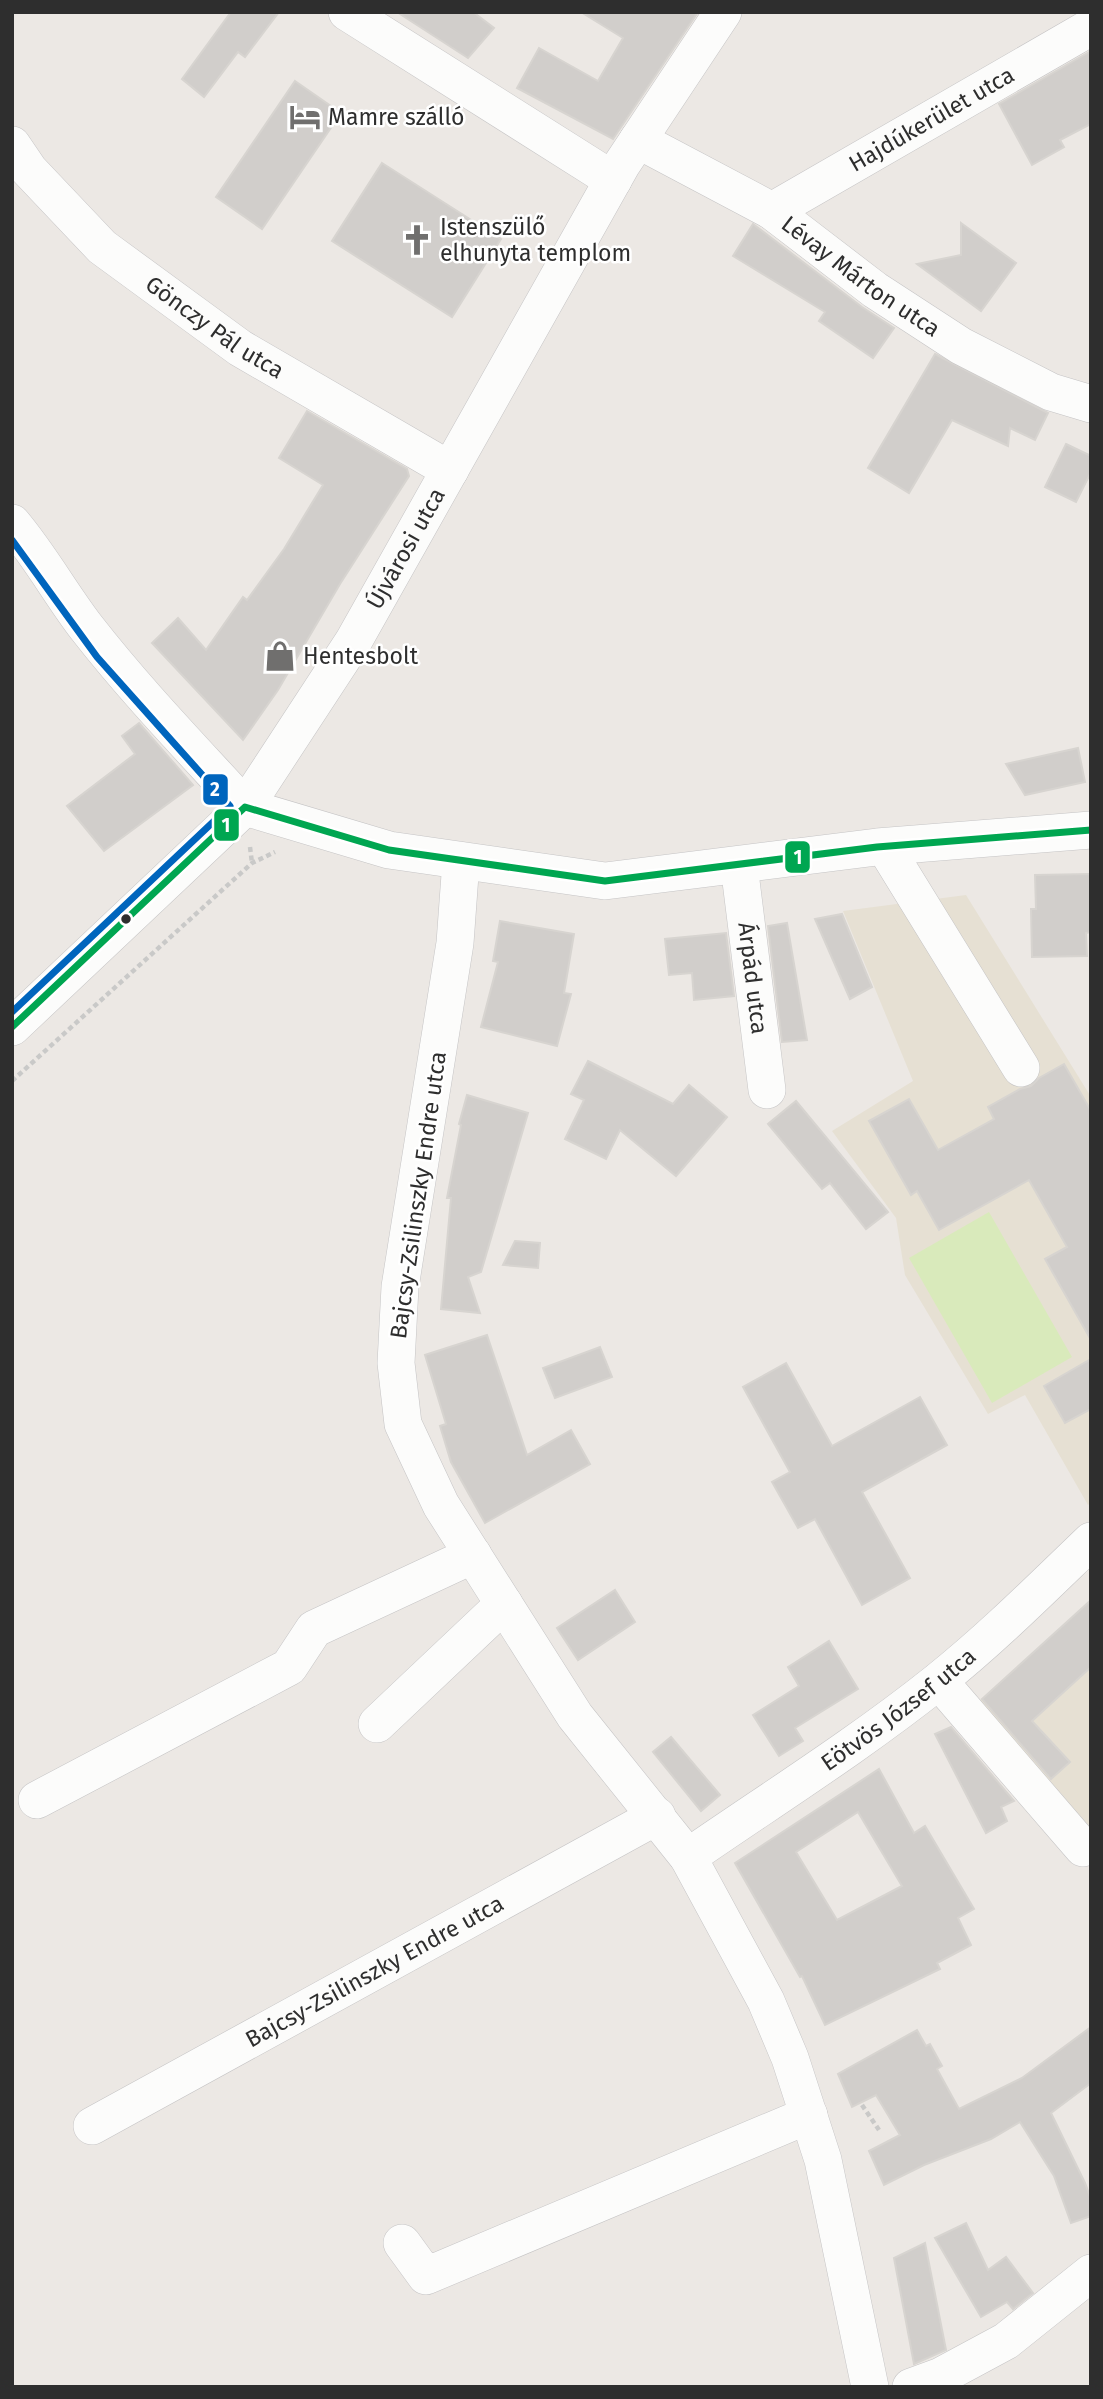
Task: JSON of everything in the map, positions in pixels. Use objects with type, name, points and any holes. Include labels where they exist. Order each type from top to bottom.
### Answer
[{"type":"street","points":[[347,12],[613,180]]},
{"type":"street","name":"Újvárosi utca","points":[[12,1027],[245,807],[353,642],[613,180],[723,12]]},
{"type":"street","name":"Hajdúkerület utca","points":[[772,211],[1091,27]]},
{"type":"street","name":"Lévay Márton utca","points":[[638,140],[772,211],[875,290],[961,346],[1051,392],[1091,404]]},
{"type":"street","name":"Gönczy Pál utca","points":[[12,145],[29,170],[102,247],[240,348],[450,470]]},
{"type":"street","points":[[12,523],[32,547],[86,627],[172,729],[245,807],[389,850],[605,881],[885,847],[1091,830]]},
{"type":"street","points":[[885,847],[1021,1068]]},
{"type":"street","name":"Bajcsy-Zsilinszky Endre utca","points":[[461,861],[455,943],[400,1287],[396,1363],[403,1424],[441,1505],[472,1555],[575,1716],[688,1857],[766,2001],[790,2058],[824,2161],[870,2387]]},
{"type":"street","name":"Árpád utca","points":[[739,865],[767,1090]]},
{"type":"street","name":"Eötvös József utca","points":[[688,1857],[817,1770],[939,1681],[1091,1541]]},
{"type":"street","points":[[37,1800],[289,1667],[314,1629],[472,1555]]},
{"type":"street","points":[[377,1724],[504,1604]]},
{"type":"street","points":[[939,1681],[1083,1848]]},
{"type":"street","name":"Bajcsy-Zsilinszky Endre utca","points":[[92,2126],[657,1816]]},
{"type":"street","points":[[402,2243],[426,2276],[809,2115]]},
{"type":"street","points":[[911,2387],[941,2376],[1006,2340],[1091,2273]]},
{"type":"path","points":[[862,2105],[878,2130]]},
{"type":"shaded area","points":[[966,895],[1091,1097],[1091,1502],[1088,1505],[1025,1395],[988,1414],[905,1275],[896,1218],[832,1131],[913,1081],[843,911]]},
{"type":"shaded area","points":[[1091,1600],[1091,1852],[969,1710]]},
{"type":"green space","points":[[989,1212],[1072,1357],[992,1403],[909,1258]]},
{"type":"building","points":[[231,12],[279,12],[245,57],[238,52],[204,97],[182,79]]},
{"type":"building","points":[[397,12],[473,12],[494,28],[468,58]]},
{"type":"building","points":[[581,12],[698,12],[613,139],[517,88],[539,48],[598,81],[623,38]]},
{"type":"building","points":[[1091,51],[1091,124],[1060,140],[1064,147],[1032,165],[999,104]]},
{"type":"building","points":[[295,81],[341,113],[262,229],[216,197]]},
{"type":"building","name":"Istenszülő elhunyta templom","points":[[382,163],[501,239],[452,317],[332,241]]},
{"type":"building","points":[[961,223],[1016,263],[981,311],[917,264],[961,255]]},
{"type":"building","points":[[753,224],[894,328],[873,358],[819,321],[825,312],[733,256]]},
{"type":"building","points":[[935,354],[1048,413],[1035,440],[1010,428],[1008,446],[952,420],[909,493],[868,468]]},
{"type":"building","points":[[307,411],[407,469],[409,476],[340,584],[278,690],[243,740],[152,643],[178,618],[206,650],[243,597],[247,600],[284,549],[323,485],[279,458]]},
{"type":"building","points":[[1066,444],[1091,456],[1091,472],[1076,502],[1045,487]]},
{"type":"building","points":[[139,723],[193,785],[104,851],[67,806],[135,754],[122,736]]},
{"type":"building","points":[[1078,748],[1085,782],[1025,795],[1006,764]]},
{"type":"building","points":[[1091,874],[1091,932],[1086,933],[1087,956],[1032,957],[1031,909],[1036,909],[1035,875]]},
{"type":"building","points":[[842,914],[872,987],[850,999],[815,919]]},
{"type":"building","points":[[500,921],[574,934],[564,993],[571,994],[557,1046],[481,1027],[498,962],[493,961]]},
{"type":"building","points":[[787,923],[807,1040],[782,1042],[768,926]]},
{"type":"building","points":[[726,933],[734,996],[694,1000],[692,973],[669,975],[665,939]]},
{"type":"building","points":[[588,1061],[673,1104],[689,1085],[727,1117],[676,1176],[620,1130],[606,1159],[565,1139],[584,1100],[571,1094]]},
{"type":"building","points":[[1064,1064],[1091,1111],[1091,1340],[1045,1259],[1067,1247],[1029,1180],[939,1230],[917,1191],[911,1195],[869,1121],[909,1099],[938,1150],[994,1119],[988,1107],[1020,1089],[1031,1086],[1039,1078]]},
{"type":"building","points":[[467,1095],[528,1113],[481,1272],[468,1277],[480,1313],[441,1309],[451,1198],[447,1198],[461,1125],[459,1124]]},
{"type":"building","points":[[796,1101],[888,1212],[866,1229],[830,1183],[822,1189],[768,1124]]},
{"type":"building","points":[[515,1241],[540,1243],[538,1268],[503,1265]]},
{"type":"building","points":[[487,1335],[527,1455],[571,1430],[590,1464],[485,1523],[451,1462],[440,1426],[446,1424],[425,1355]]},
{"type":"building","points":[[600,1347],[612,1377],[555,1398],[543,1368]]},
{"type":"building","points":[[1091,1359],[1091,1409],[1065,1423],[1044,1386]]},
{"type":"building","points":[[786,1363],[832,1446],[920,1397],[947,1445],[862,1492],[910,1578],[862,1605],[815,1519],[798,1528],[772,1482],[790,1472],[743,1387]]},
{"type":"building","points":[[615,1590],[635,1622],[578,1660],[557,1628]]},
{"type":"building","points":[[1091,1600],[1091,1667],[1032,1721],[1070,1762],[1051,1779],[982,1699]]},
{"type":"building","points":[[829,1641],[858,1689],[795,1728],[803,1741],[779,1756],[753,1715],[799,1686],[788,1667]]},
{"type":"building","points":[[951,1727],[1014,1801],[1001,1807],[1007,1821],[986,1833],[935,1734]]},
{"type":"building","points":[[671,1737],[720,1795],[701,1811],[653,1752]]},
{"type":"building","points":[[879,1769],[914,1833],[925,1826],[974,1909],[958,1918],[971,1945],[937,1963],[940,1969],[825,2025],[802,1976],[800,1977],[735,1863]],"holes":[[[858,1812],[902,1886],[837,1920],[796,1852]]]},
{"type":"building","points":[[1091,2027],[1091,2083],[1051,2113],[1085,2183],[1091,2199],[1091,2216],[1071,2223],[1054,2176],[1020,2122],[991,2139],[924,2165],[884,2185],[869,2151],[900,2135],[876,2095],[852,2107],[838,2074],[917,2030],[926,2046],[930,2044],[942,2066],[937,2069],[959,2109],[1022,2078]]},
{"type":"building","points":[[966,2223],[988,2270],[1006,2257],[1033,2293],[1013,2309],[1007,2302],[981,2317],[935,2238]]},
{"type":"building","points":[[925,2243],[946,2350],[914,2364],[894,2258]]},
{"type":"transit line","name":"2","points":[[12,540],[97,657],[230,806],[12,1012]]},
{"type":"transit line","name":"1","points":[[12,1027],[245,807],[389,850],[605,881],[877,847],[1091,830]]},
{"type":"place","name":"Mamre szálló","points":[[305,117]]},
{"type":"place","name":"Istenszülő elhunyta templom","points":[[417,240]]},
{"type":"place","name":"Hentesbolt","points":[[280,656]]}]
